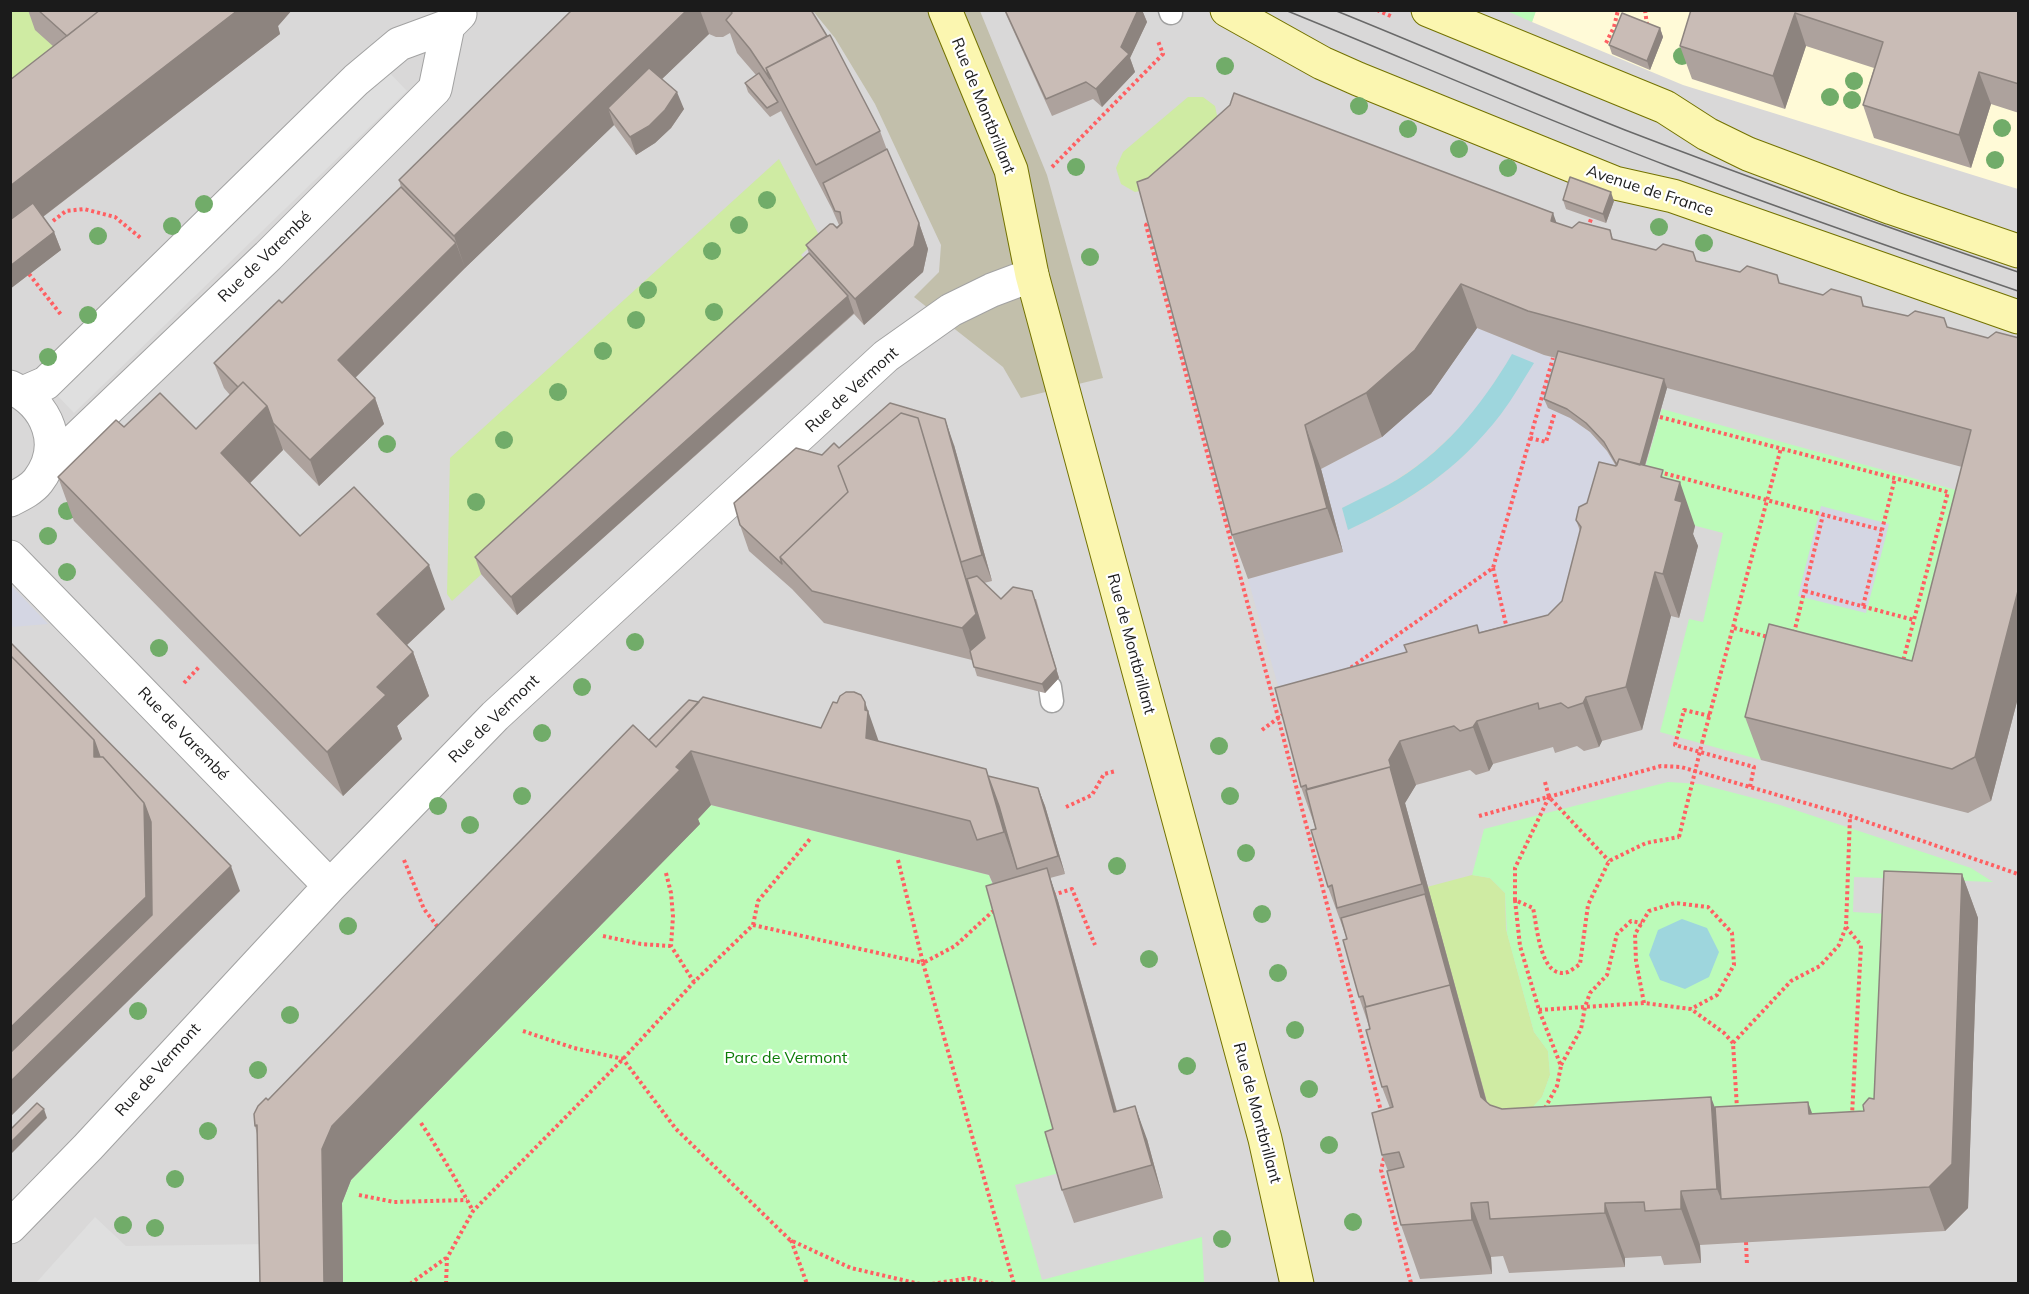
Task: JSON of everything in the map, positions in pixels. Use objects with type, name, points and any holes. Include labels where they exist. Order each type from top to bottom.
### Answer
[{"type":"main road","name":"Rue de Montbrillant","points":[[945,10],[1011,170],[1032,275],[1262,1127],[1297,1284]]},
{"type":"main road","name":"Avenue de France","points":[[1227,10],[1322,63],[1615,183],[1673,196],[2019,318]]},
{"type":"main road","points":[[1428,10],[1665,107],[1707,134],[1749,154],[1892,208],[2019,251]]},
{"type":"street","name":"Rue de Varembé","points":[[17,390],[46,383],[356,80],[399,44],[456,18]]},
{"type":"street","name":"Rue de Varembé","points":[[10,500],[25,493],[37,482],[46,468],[268,256],[435,89],[456,18]]},
{"type":"street","name":"Rue de Vermont","points":[[10,1227],[88,1147],[330,885],[495,716],[886,356],[951,310],[1032,275]]},
{"type":"street","points":[[17,390],[37,404],[46,419],[51,435],[51,452],[46,468]]},
{"type":"street","name":"Rue de Varembé","points":[[10,557],[330,885]]},
{"type":"path","points":[[1614,27],[1618,10]]},
{"type":"path","points":[[1645,10],[1647,32]]},
{"type":"path","points":[[1052,167],[1163,54],[1155,32]]},
{"type":"path","points":[[53,221],[66,211],[74,209],[114,216],[145,242]]},
{"type":"path","points":[[1588,229],[1593,212]]},
{"type":"path","points":[[1155,218],[1146,225],[1278,717],[1382,1119]]},
{"type":"path","points":[[29,274],[63,317]]},
{"type":"path","points":[[1509,637],[1493,568],[1553,358]]},
{"type":"path","points":[[1530,438],[1546,442],[1555,411]]},
{"type":"path","points":[[1660,417],[1948,492],[1903,662]]},
{"type":"path","points":[[1515,900],[1533,908],[1545,962],[1556,971],[1567,972],[1580,964],[1588,905],[1609,861],[1646,843],[1679,837],[1781,448]]},
{"type":"path","points":[[1656,471],[1882,530]]},
{"type":"path","points":[[1863,606],[1895,478]]},
{"type":"path","points":[[1792,643],[1823,515]]},
{"type":"path","points":[[1342,674],[1493,568]]},
{"type":"path","points":[[1805,591],[1914,620]]},
{"type":"path","points":[[1734,628],[1768,637]]},
{"type":"path","points":[[181,685],[200,666]]},
{"type":"path","points":[[1710,716],[1684,710],[1675,745],[1754,768],[1750,787]]},
{"type":"path","points":[[1262,730],[1286,713]]},
{"type":"path","points":[[1479,816],[1661,766],[1681,768],[1850,816],[2019,874]]},
{"type":"path","points":[[1065,807],[1092,795],[1104,774],[1116,771]]},
{"type":"path","points":[[1545,782],[1549,797],[1609,861]]},
{"type":"path","points":[[1549,797],[1515,868],[1515,900],[1520,946],[1539,1010],[1561,1066]]},
{"type":"path","points":[[1733,1043],[1791,981],[1820,966],[1839,945],[1846,927],[1850,816]]},
{"type":"path","points":[[410,1284],[447,1258],[473,1211],[623,1059],[694,982],[753,925],[758,901],[810,839]]},
{"type":"path","points":[[404,859],[424,909],[445,937]]},
{"type":"path","points":[[898,860],[924,963],[1014,1284]]},
{"type":"path","points":[[666,873],[672,893],[671,946],[694,982]]},
{"type":"path","points":[[1049,896],[1072,889],[1095,945]]},
{"type":"path","points":[[1644,1003],[1636,961],[1635,934],[1649,911],[1676,903],[1708,907],[1732,933],[1734,965],[1717,995],[1692,1009]]},
{"type":"path","points":[[753,925],[924,963],[955,946],[992,912],[1003,909]]},
{"type":"path","points":[[1541,1116],[1557,1086],[1561,1066],[1581,1029],[1590,993],[1607,975],[1617,934],[1631,921],[1642,923]]},
{"type":"path","points":[[1846,927],[1861,945],[1852,1117]]},
{"type":"path","points":[[603,936],[641,944],[671,946]]},
{"type":"path","points":[[1539,1010],[1644,1003],[1692,1009],[1724,1033],[1733,1043],[1737,1113]]},
{"type":"path","points":[[523,1031],[574,1048],[623,1059],[676,1129],[790,1240],[851,1268],[920,1284]]},
{"type":"path","points":[[421,1124],[453,1172],[473,1211]]},
{"type":"path","points":[[1386,1150],[1381,1170],[1412,1283]]},
{"type":"path","points":[[1384,1158],[1393,1156]]},
{"type":"path","points":[[359,1195],[394,1202],[467,1200]]},
{"type":"path","points":[[790,1240],[807,1284]]},
{"type":"path","points":[[1746,1242],[1747,1265]]},
{"type":"path","points":[[446,1284],[447,1258]]},
{"type":"path","points":[[932,1284],[969,1278],[994,1284]]},
{"type":"shaded area","points":[[1507,10],[1532,21],[1536,10],[2018,11],[2018,1283],[11,1283],[10,11]]},
{"type":"shaded area","points":[[1536,10],[2018,11],[2018,189],[1683,85],[1532,22]]},
{"type":"shaded area","points":[[813,11],[980,11],[1047,175],[1103,378],[1021,398],[1003,367],[914,297],[939,272],[941,245],[875,104],[835,38]]},
{"type":"shaded area","points":[[387,70],[407,91],[74,413],[54,392]]},
{"type":"shaded area","points":[[1477,328],[1561,360],[1570,418],[1590,432],[1607,451],[1622,477],[1578,644],[1291,732],[1248,579],[1343,552],[1321,469],[1382,437],[1431,394]],"holes":[[[1512,355],[1502,413],[1466,454],[1431,484],[1391,510],[1348,530],[1342,508],[1389,484],[1423,461],[1478,407]]]},
{"type":"shaded area","points":[[1821,506],[1889,524],[1866,613],[1798,596]]},
{"type":"shaded area","points":[[11,585],[48,624],[11,627]]},
{"type":"shaded area","points":[[95,1217],[126,1246],[269,1244],[269,1283],[35,1284]]},
{"type":"green space","points":[[11,11],[35,11],[88,77],[11,137]]},
{"type":"green space","points":[[1507,11],[1536,11],[1532,22]]},
{"type":"green space","points":[[1188,97],[1203,97],[1215,106],[1218,120],[1154,188],[1135,192],[1121,184],[1116,168],[1123,152]]},
{"type":"green space","points":[[779,159],[820,237],[801,255],[816,270],[452,601],[447,594],[450,458]]},
{"type":"green space","points":[[1662,409],[1956,490],[1910,670],[1785,668],[1761,760],[1660,732],[1689,619],[1703,622],[1723,533],[1677,521],[1635,503]]},
{"type":"green space","points":[[1668,782],[1700,784],[1780,805],[1971,868],[1993,882],[1854,877],[1853,912],[1889,914],[1890,1143],[1528,1112],[1542,1097],[1550,1075],[1548,1051],[1534,1032],[1507,933],[1505,893],[1490,878],[1472,875],[1484,829]]},
{"type":"green space","name":"Parc de Vermont","points":[[711,805],[989,875],[996,894],[1050,1106],[1059,1173],[1015,1185],[1042,1280],[1202,1237],[1204,1283],[343,1283],[342,1203],[351,1180]]},
{"type":"green space","points":[[1472,875],[1490,878],[1505,893],[1506,929],[1534,1032],[1548,1051],[1550,1075],[1542,1097],[1528,1112],[1492,1125],[1427,887]]},
{"type":"water","points":[[1512,354],[1534,363],[1485,434],[1468,452],[1432,482],[1392,508],[1348,530],[1342,508],[1408,473],[1443,444],[1487,393]]},
{"type":"water","points":[[1682,919],[1707,928],[1719,952],[1709,977],[1685,989],[1660,980],[1649,955],[1658,930]]},
{"type":"building","points":[[38,10],[100,10],[67,36]]},
{"type":"building","points":[[100,10],[238,10],[10,186],[10,80]]},
{"type":"building","points":[[572,10],[687,10],[454,236],[399,180]]},
{"type":"building","points":[[730,10],[811,10],[827,36],[766,68],[770,79],[750,49],[726,20],[732,13]]},
{"type":"building","points":[[1005,10],[1138,10],[1121,47],[1129,54],[1096,89],[1086,82],[1046,99]]},
{"type":"building","points":[[1691,10],[2019,10],[2019,84],[1979,72],[1959,135],[1863,105],[1883,42],[1795,13],[1773,76],[1680,46]]},
{"type":"building","points":[[1622,13],[1660,28],[1647,61],[1609,45]]},
{"type":"building","points":[[830,35],[880,131],[816,165],[766,68]]},
{"type":"building","points":[[649,68],[677,92],[665,110],[649,126],[630,137],[608,108]]},
{"type":"building","points":[[759,73],[778,102],[767,108],[745,83]]},
{"type":"building","points":[[1234,93],[1553,213],[1551,221],[1572,228],[1579,222],[1610,230],[1612,239],[1656,250],[1663,244],[1693,252],[1696,261],[1740,272],[1747,266],[1777,275],[1779,283],[1823,295],[1831,289],[1861,297],[1863,306],[1908,316],[1915,311],[1944,318],[1947,327],[1988,338],[1996,332],[2019,338],[2019,587],[1975,757],[1952,769],[1745,717],[1769,624],[1912,661],[1971,430],[1528,311],[1461,284],[1415,350],[1366,393],[1305,425],[1327,508],[1232,535],[1137,182],[1148,178],[1230,105]]},
{"type":"building","points":[[887,149],[919,223],[914,246],[855,299],[806,245],[830,224],[837,228],[842,223],[840,212],[835,211],[823,183]]},
{"type":"building","points":[[1570,177],[1611,192],[1603,214],[1563,200]]},
{"type":"building","points":[[401,187],[456,243],[338,360],[375,398],[310,460],[273,423],[267,406],[243,382],[238,387],[214,363],[279,300],[282,303]]},
{"type":"building","points":[[33,203],[54,232],[10,266],[10,220]]},
{"type":"building","points":[[809,253],[848,296],[511,597],[475,557]]},
{"type":"building","points":[[1558,351],[1664,379],[1640,465],[1619,459],[1617,465],[1604,442],[1586,423],[1567,409],[1544,399]]},
{"type":"building","points":[[243,382],[267,406],[221,453],[300,536],[354,487],[429,565],[377,614],[413,652],[377,687],[386,695],[327,752],[58,477],[116,420],[124,427],[160,393],[196,429]]},
{"type":"building","points":[[890,403],[945,419],[982,555],[961,562],[918,418],[901,413],[838,466],[848,492],[780,557],[782,564],[740,525],[734,503],[796,448],[822,455],[834,443],[839,448]]},
{"type":"building","points":[[901,413],[918,418],[976,614],[962,628],[812,591],[780,557],[848,492],[838,466]]},
{"type":"building","points":[[1619,459],[1663,470],[1661,477],[1680,482],[1675,500],[1682,502],[1663,574],[1655,572],[1626,687],[1586,697],[1583,703],[1568,708],[1561,703],[1539,709],[1538,703],[1477,721],[1473,727],[1460,731],[1454,726],[1400,741],[1389,760],[1394,778],[1390,767],[1307,789],[1306,785],[1301,787],[1275,688],[1407,652],[1404,645],[1477,625],[1479,633],[1548,615],[1562,601],[1581,527],[1576,520],[1579,507],[1587,503],[1599,462],[1616,466]]},
{"type":"building","points":[[977,576],[1001,599],[1013,587],[1032,591],[1056,669],[1042,684],[974,667],[970,651],[985,638],[967,579]]},
{"type":"building","points":[[10,642],[231,866],[10,1082],[10,1053],[152,915],[151,822],[144,803],[103,757],[100,757],[94,740],[10,655]]},
{"type":"building","points":[[10,655],[94,740],[94,757],[103,757],[144,803],[146,897],[10,1028]]},
{"type":"building","points":[[846,692],[861,695],[865,702],[865,710],[868,711],[866,738],[986,769],[1004,832],[977,840],[970,821],[691,751],[676,767],[680,770],[332,1126],[322,1149],[324,1284],[260,1284],[257,1125],[255,1126],[254,1114],[258,1106],[266,1098],[268,1100],[633,725],[656,747],[703,697],[821,728],[833,702],[837,703],[840,696]]},
{"type":"building","points":[[689,700],[699,702],[656,747],[649,740]]},
{"type":"building","points":[[1390,767],[1422,884],[1337,908],[1332,885],[1328,887],[1311,830],[1316,829],[1306,790]]},
{"type":"building","points":[[988,776],[1038,788],[1058,856],[1017,869]]},
{"type":"building","points":[[1047,868],[1114,1112],[1135,1106],[1152,1165],[1062,1190],[1045,1132],[1053,1129],[986,886]]},
{"type":"building","points":[[1884,871],[1962,874],[1952,1164],[1929,1187],[1721,1199],[1715,1107],[1808,1102],[1809,1114],[1864,1111],[1863,1105],[1869,1098],[1874,1099]]},
{"type":"building","points":[[1425,894],[1453,995],[1450,985],[1366,1007],[1363,996],[1359,997],[1343,940],[1347,939],[1341,918]]},
{"type":"building","points":[[1450,985],[1481,1097],[1490,1105],[1502,1109],[1711,1097],[1717,1189],[1681,1191],[1681,1209],[1645,1211],[1644,1202],[1605,1203],[1605,1213],[1490,1219],[1488,1202],[1471,1203],[1472,1220],[1401,1225],[1387,1171],[1404,1167],[1399,1152],[1382,1155],[1372,1113],[1393,1107],[1387,1086],[1382,1087],[1366,1030],[1370,1029],[1365,1007]]},
{"type":"building","points":[[37,1103],[44,1109],[10,1143],[10,1130]]},
{"type":"tram line","points":[[1285,10],[1668,166],[2018,291]]},
{"type":"tram line","points":[[1334,10],[1625,130],[1821,203],[2018,272]]}]
